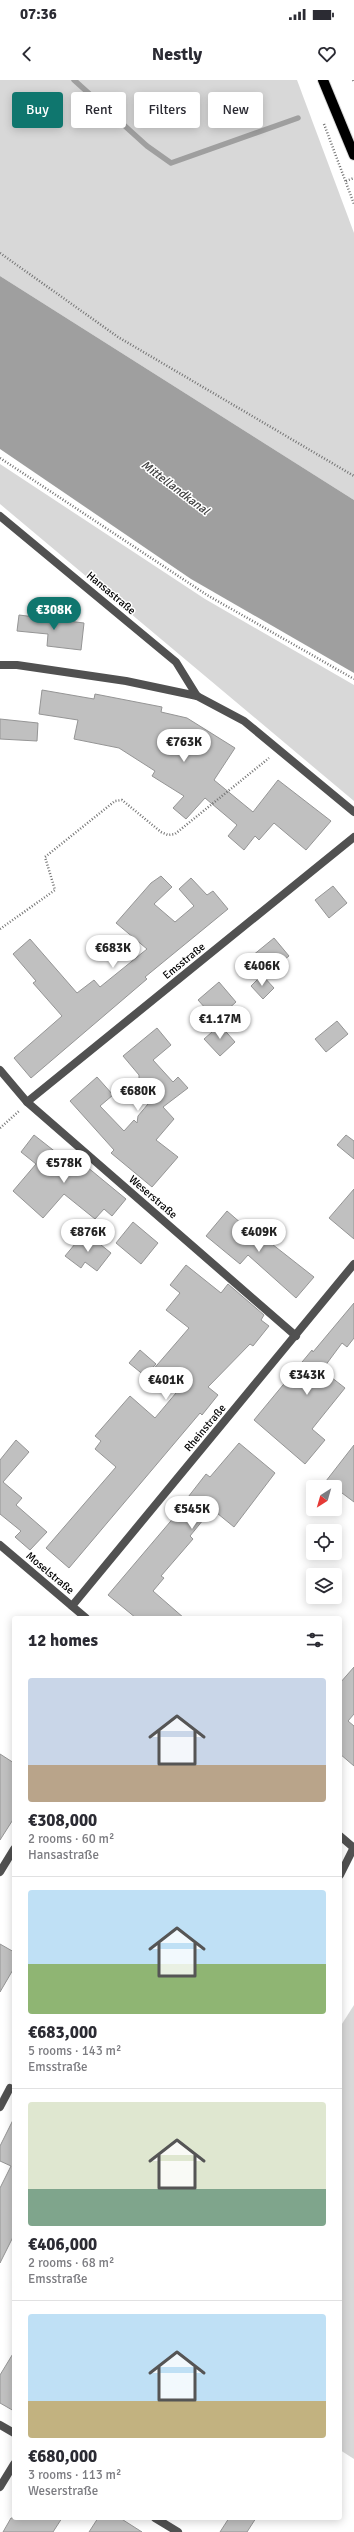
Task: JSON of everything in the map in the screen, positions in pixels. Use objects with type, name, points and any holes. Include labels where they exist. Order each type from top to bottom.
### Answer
[{"type":"main road","points":[[323,80],[354,154]]},
{"type":"street","name":"Hansastraße","points":[[0,516],[176,662],[197,696]]},
{"type":"street","points":[[0,665],[17,665],[126,680],[197,696],[244,721],[354,812]]},
{"type":"street","name":"Emsstraße","points":[[27,1102],[354,837]]},
{"type":"street","name":"Weserstraße","points":[[0,1070],[27,1102],[296,1336]]},
{"type":"street","name":"Rheinstraße","points":[[72,1606],[354,1264]]},
{"type":"street","name":"Moselstraße","points":[[0,1545],[84,1616]]},
{"type":"street","points":[[342,1838],[354,1848],[342,1872]]},
{"type":"street","points":[[0,1872],[12,1852]]},
{"type":"street","points":[[0,2108],[10,2088]]},
{"type":"street","points":[[0,2425],[12,2432]]},
{"type":"street","points":[[0,2487],[12,2467]]},
{"type":"street","points":[[158,2520],[178,2532]]},
{"type":"path","points":[[324,122],[354,204]]},
{"type":"path","points":[[346,181],[354,178]]},
{"type":"path","points":[[0,253],[118,337],[354,476]]},
{"type":"path","points":[[0,458],[207,595],[354,679]]},
{"type":"path","points":[[0,929],[55,890],[45,857],[115,801],[122,800],[162,832],[168,835],[175,834],[279,750]]},
{"type":"path","points":[[0,1128],[27,1102]]},
{"type":"shaded area","points":[[0,80],[297,80],[354,233],[354,500],[0,276]]},
{"type":"shaded area","points":[[0,464],[205,599],[354,685],[354,801],[0,504]]},
{"type":"shaded area","points":[[354,2005],[354,2459],[342,2451],[342,2024]]},
{"type":"water","name":"Mittellandkanal","points":[[0,276],[354,500],[354,673],[191,579],[0,449]]},
{"type":"building","points":[[19,615],[84,623],[81,650],[47,646],[48,634],[17,631]]},
{"type":"building","points":[[42,690],[94,699],[95,694],[162,707],[161,712],[187,718],[235,748],[214,780],[253,812],[278,780],[331,821],[306,850],[274,823],[259,840],[255,836],[244,850],[228,836],[237,825],[205,798],[186,819],[173,808],[184,796],[152,776],[155,771],[119,748],[74,739],[78,720],[39,714]]},
{"type":"building","points":[[0,719],[38,723],[37,741],[0,739]]},
{"type":"building","points":[[161,876],[172,887],[154,904],[175,922],[194,906],[179,889],[191,878],[207,895],[213,891],[228,909],[145,977],[147,979],[31,1078],[14,1058],[62,1016],[33,983],[36,981],[13,954],[30,939],[77,993],[94,980],[100,987],[147,949],[116,923],[151,883]]},
{"type":"building","points":[[333,886],[347,903],[329,918],[315,900]]},
{"type":"building","points":[[274,938],[289,956],[267,974],[252,956]]},
{"type":"building","points":[[262,975],[274,988],[263,999],[251,986]]},
{"type":"building","points":[[219,982],[236,1002],[216,1020],[198,1000]]},
{"type":"building","points":[[337,1021],[348,1034],[326,1052],[315,1039]]},
{"type":"building","points":[[220,1025],[235,1042],[220,1056],[204,1039]]},
{"type":"building","points":[[157,1028],[171,1045],[153,1060],[173,1082],[178,1077],[188,1088],[163,1107],[174,1119],[156,1140],[178,1157],[152,1187],[111,1153],[114,1150],[70,1101],[97,1077],[113,1095],[100,1106],[124,1131],[134,1120],[137,1123],[138,1116],[148,1104],[139,1092],[139,1075],[123,1056]]},
{"type":"building","points":[[34,1135],[76,1168],[81,1162],[126,1199],[112,1216],[104,1209],[95,1219],[64,1194],[43,1218],[13,1191],[36,1164],[21,1152]]},
{"type":"building","points":[[346,1135],[354,1141],[354,1159],[337,1145]]},
{"type":"building","points":[[354,1189],[354,1239],[329,1218]]},
{"type":"building","points":[[227,1211],[242,1224],[246,1220],[264,1235],[263,1237],[314,1277],[296,1298],[248,1255],[240,1264],[206,1236]]},
{"type":"building","points":[[133,1222],[158,1243],[141,1264],[116,1243]]},
{"type":"building","points":[[85,1232],[111,1253],[97,1271],[85,1262],[81,1268],[65,1256]]},
{"type":"building","points":[[186,1265],[221,1293],[228,1284],[264,1315],[261,1320],[269,1326],[253,1346],[250,1344],[208,1387],[218,1395],[202,1415],[200,1413],[69,1568],[46,1548],[116,1467],[95,1449],[101,1441],[95,1436],[130,1396],[155,1418],[176,1393],[151,1372],[189,1328],[166,1310],[180,1293],[170,1285]]},
{"type":"building","points":[[354,1303],[354,1338],[347,1347],[342,1343],[322,1370],[345,1388],[312,1429],[325,1440],[305,1464],[254,1420],[312,1350],[313,1352]]},
{"type":"building","points":[[140,1350],[156,1364],[145,1376],[129,1363]]},
{"type":"building","points":[[16,1440],[29,1452],[3,1482],[22,1498],[16,1505],[47,1532],[30,1550],[15,1537],[21,1531],[0,1514],[0,1460]]},
{"type":"building","points":[[239,1443],[275,1473],[234,1527],[212,1509],[190,1536],[193,1539],[161,1576],[164,1578],[153,1591],[182,1616],[134,1616],[108,1595],[187,1502],[185,1501],[206,1474],[210,1477]]},
{"type":"building","points":[[354,1445],[354,1502],[342,1493],[342,1480],[327,1480]]},
{"type":"building","points":[[354,1667],[354,1714],[348,1721],[354,1726],[354,1766],[342,1756],[342,1681]]},
{"type":"building","points":[[0,1754],[12,1762],[12,1821],[0,1840]]},
{"type":"building","points":[[0,1944],[12,1951],[12,1971],[0,1992]]},
{"type":"building","points":[[12,2122],[12,2239],[0,2263],[0,2188],[11,2166],[0,2161],[0,2146]]},
{"type":"building","points":[[12,2355],[12,2410],[0,2403],[0,2375]]},
{"type":"building","points":[[11,2518],[12,2520],[61,2520],[53,2532],[3,2532]]},
{"type":"building","points":[[97,2520],[123,2520],[142,2532],[89,2532]]},
{"type":"building","points":[[228,2520],[255,2520],[247,2532],[220,2532]]},
{"type":"waterway","points":[[74,80],[147,146],[171,163],[298,118]]}]
